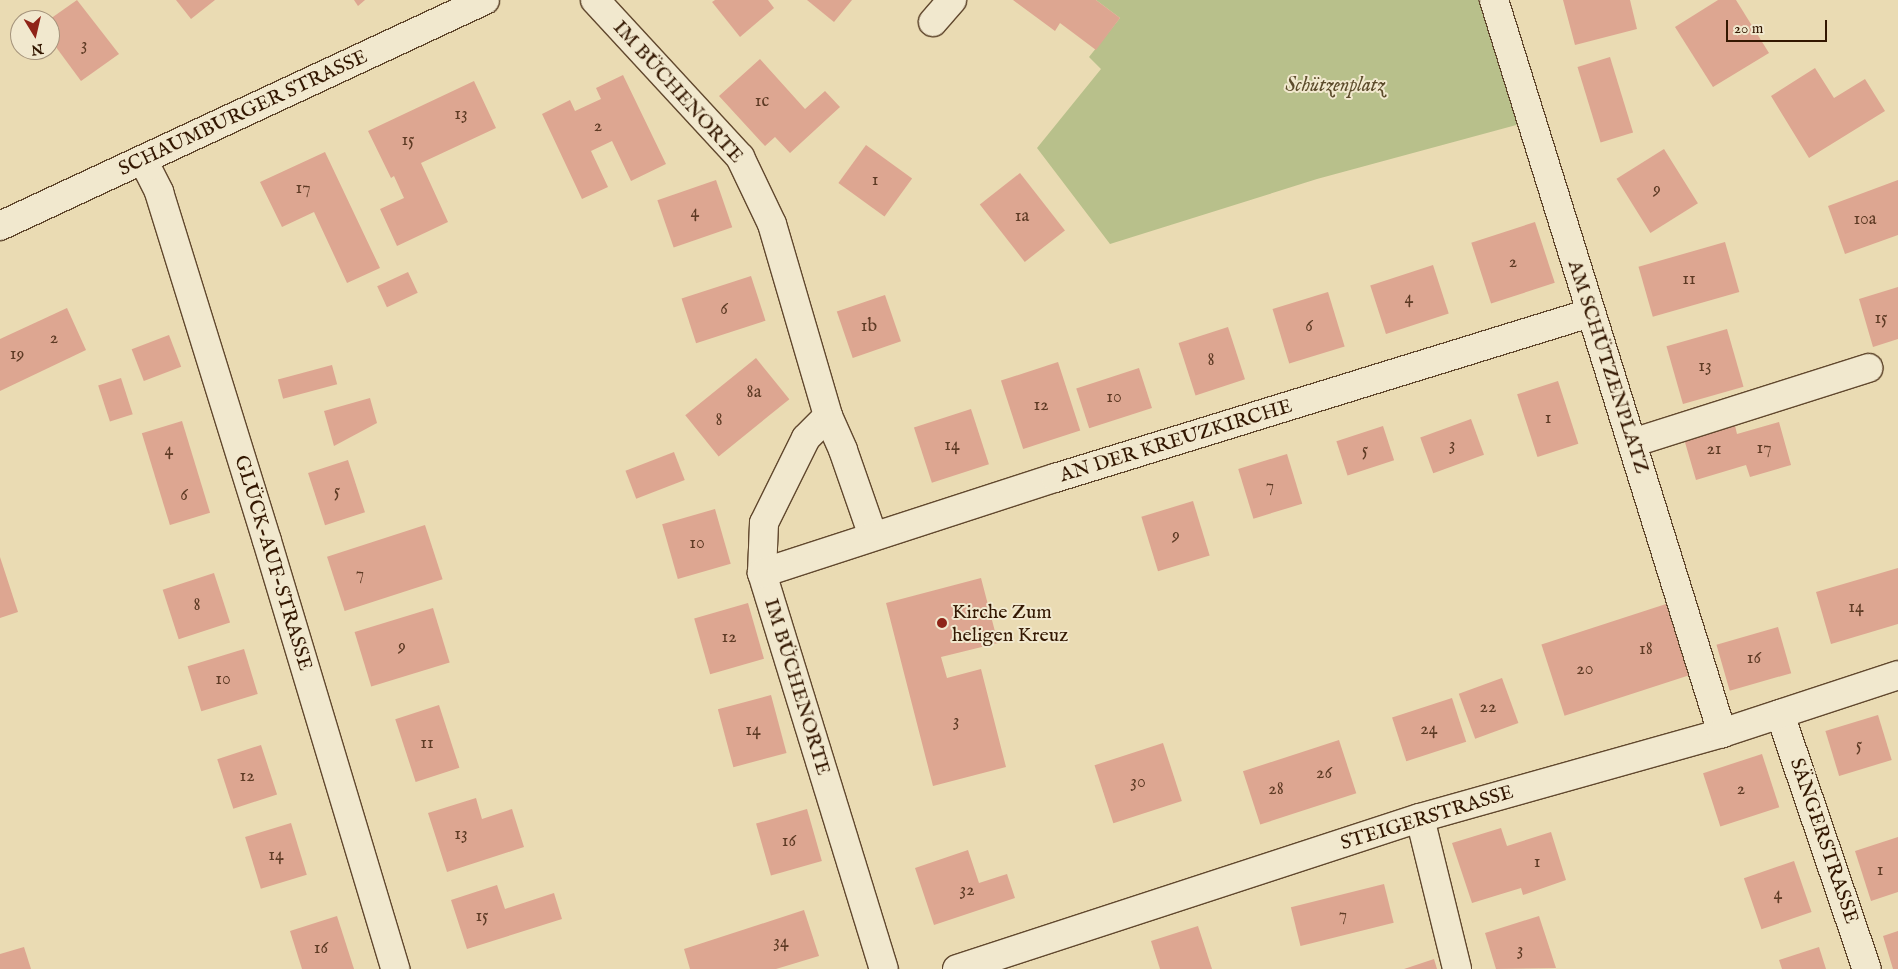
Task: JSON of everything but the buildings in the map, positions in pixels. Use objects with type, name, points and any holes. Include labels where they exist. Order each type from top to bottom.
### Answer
[{"type":"street","name":"SCHAUMBURGER STRASSE","points":[[0,226],[485,0]]},
{"type":"street","name":"IM BÜCHENORTE","points":[[595,0],[740,157],[772,224],[828,416],[843,450],[873,536]]},
{"type":"street","points":[[934,22],[952,0]]},
{"type":"street","name":"AM SCHÜTZENPLATZ","points":[[1494,0],[1722,733]]},
{"type":"street","name":"GLÜCK-AUF-STRASSE","points":[[143,160],[159,192],[267,540],[395,969]]},
{"type":"street","name":"AN DER KREUZKIRCHE","points":[[762,573],[873,536],[1590,313]]},
{"type":"street","points":[[1632,443],[1868,368]]},
{"type":"street","name":"IM BÜCHENORTE","points":[[828,416],[806,438],[764,523],[762,573],[884,969]]},
{"type":"street","name":"STEIGERSTRASSE","points":[[957,969],[1420,818],[1722,733],[1898,676]]},
{"type":"street","name":"SÄNGERSTRASSE","points":[[1780,714],[1867,969]]},
{"type":"street","points":[[1420,818],[1457,969]]},
{"type":"green space","name":"Schützenplatz","points":[[1096,0],[1483,0],[1520,124],[1317,179],[1110,244],[1037,148],[1101,69],[1089,57],[1120,18]]},
{"type":"place","name":"Kirche Zum heligen Kreuz","points":[[942,623]]}]
